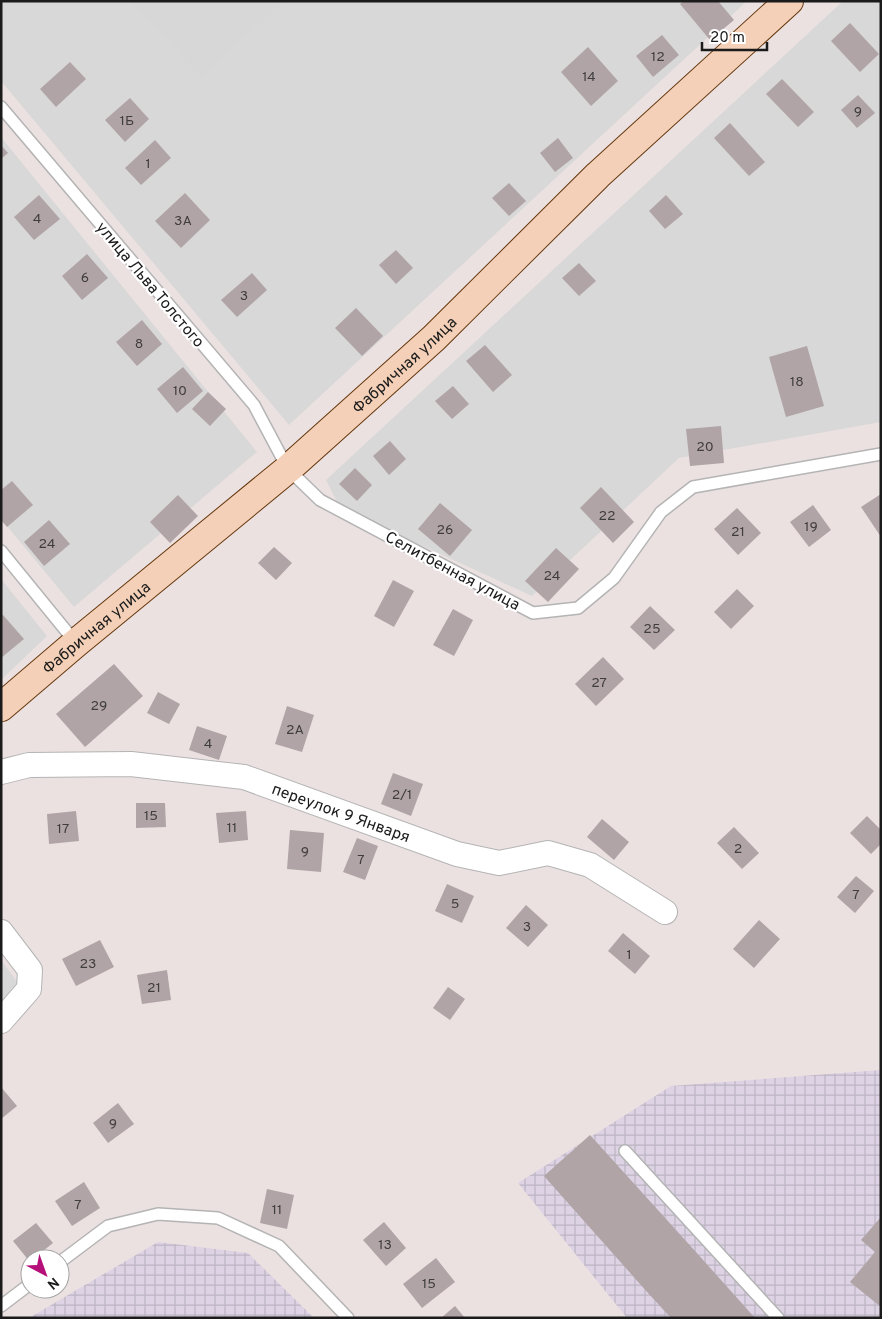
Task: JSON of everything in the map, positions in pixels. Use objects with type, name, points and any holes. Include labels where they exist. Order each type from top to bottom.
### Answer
[{"type":"street","name":"Фабричная улица","points":[[1,707],[288,469],[434,338],[598,175],[789,1]]},
{"type":"street","name":"переулок 9 Января","points":[[1,772],[28,764],[131,764],[244,777],[457,854],[500,863],[548,853],[590,865],[665,912]]},
{"type":"street","points":[[1,932],[30,970],[30,990],[1,1020]]},
{"type":"lane","name":"улица Льва Толстого","points":[[1,107],[254,405],[288,469]]},
{"type":"lane","name":"Селитбенная улица","points":[[288,469],[320,500],[533,613],[578,608],[614,578],[661,512],[693,487],[881,454]]},
{"type":"lane","points":[[1,551],[76,644]]},
{"type":"lane","points":[[626,1151],[778,1318]]},
{"type":"lane","points":[[70,1254],[108,1226],[158,1214],[218,1218],[279,1246],[348,1318]]},
{"type":"lane","points":[[1,1306],[20,1292]]},
{"type":"shaded area","points":[[1,1],[747,1],[289,425],[1,81]]},
{"type":"shaded area","points":[[131,1],[284,1],[201,77]]},
{"type":"shaded area","points":[[843,1],[881,1],[881,422],[679,458],[532,596],[340,508],[326,480]]},
{"type":"shaded area","points":[[1,137],[257,452],[74,607],[1,519]]},
{"type":"shaded area","points":[[1,579],[47,636],[1,680]]},
{"type":"shaded area","points":[[1,960],[21,987],[1,1006]]},
{"type":"shaded area","points":[[881,1070],[881,1318],[627,1318],[518,1183],[671,1086]]},
{"type":"shaded area","points":[[158,1242],[248,1253],[314,1318],[29,1318],[61,1299],[70,1299],[70,1294]]},
{"type":"building","points":[[684,1],[718,1],[734,20],[710,40],[680,4]]},
{"type":"building","points":[[850,23],[879,54],[860,72],[831,41]]},
{"type":"building","points":[[662,35],[679,55],[653,77],[636,56]]},
{"type":"building","points":[[588,47],[618,81],[591,106],[561,72]]},
{"type":"building","points":[[70,62],[86,79],[56,107],[40,89]]},
{"type":"building","points":[[782,79],[814,112],[798,127],[766,94]]},
{"type":"building","points":[[858,95],[875,113],[857,128],[841,110]]},
{"type":"building","points":[[130,98],[149,119],[125,142],[105,120]]},
{"type":"building","points":[[730,123],[765,162],[749,176],[714,138]]},
{"type":"building","points":[[558,138],[573,158],[555,172],[540,153]]},
{"type":"building","points":[[155,140],[171,158],[141,185],[125,168]]},
{"type":"building","points":[[1,145],[8,153],[1,159]]},
{"type":"building","points":[[509,183],[526,201],[509,216],[492,198]]},
{"type":"building","points":[[185,193],[210,220],[181,248],[155,221]]},
{"type":"building","points":[[39,195],[60,219],[34,240],[14,217]]},
{"type":"building","points":[[666,195],[683,214],[665,229],[649,211]]},
{"type":"building","points":[[396,250],[413,268],[396,284],[379,265]]},
{"type":"building","points":[[87,254],[108,278],[82,300],[62,276]]},
{"type":"building","points":[[579,263],[596,281],[579,296],[562,278]]},
{"type":"building","points":[[252,273],[267,290],[237,317],[221,300]]},
{"type":"building","points":[[356,308],[383,336],[362,356],[335,328]]},
{"type":"building","points":[[142,320],[162,344],[137,366],[116,342]]},
{"type":"building","points":[[485,345],[512,375],[493,392],[466,361]]},
{"type":"building","points":[[807,346],[824,406],[786,417],[769,357]]},
{"type":"building","points":[[183,367],[203,391],[177,413],[157,389]]},
{"type":"building","points":[[453,386],[469,404],[452,419],[435,401]]},
{"type":"building","points":[[208,392],[226,409],[210,426],[192,409]]},
{"type":"building","points":[[721,426],[724,463],[690,466],[686,429]]},
{"type":"building","points":[[390,441],[406,459],[389,475],[373,456]]},
{"type":"building","points":[[355,468],[372,485],[357,501],[339,484]]},
{"type":"building","points":[[12,481],[33,505],[7,527],[1,520],[1,490]]},
{"type":"building","points":[[601,487],[634,522],[613,543],[580,508]]},
{"type":"building","points":[[881,494],[881,537],[861,507]]},
{"type":"building","points":[[178,495],[198,516],[170,543],[150,522]]},
{"type":"building","points":[[440,503],[472,530],[450,556],[418,529]]},
{"type":"building","points":[[813,505],[831,530],[809,547],[790,522]]},
{"type":"building","points":[[737,508],[761,533],[738,555],[714,529]]},
{"type":"building","points":[[49,520],[70,544],[44,566],[24,542]]},
{"type":"building","points":[[274,547],[292,563],[276,580],[258,563]]},
{"type":"building","points":[[556,548],[579,569],[548,602],[525,581]]},
{"type":"building","points":[[393,580],[414,591],[394,627],[374,616]]},
{"type":"building","points":[[737,589],[754,606],[731,629],[714,612]]},
{"type":"building","points":[[650,606],[675,630],[654,650],[630,627]]},
{"type":"building","points":[[453,609],[473,620],[454,656],[433,645]]},
{"type":"building","points":[[3,615],[24,639],[1,658],[1,616]]},
{"type":"building","points":[[603,657],[624,679],[596,706],[575,684]]},
{"type":"building","points":[[114,664],[143,696],[85,747],[56,714]]},
{"type":"building","points":[[158,692],[180,704],[169,724],[147,713]]},
{"type":"building","points":[[287,706],[314,715],[302,752],[275,744]]},
{"type":"building","points":[[197,726],[227,736],[219,760],[189,750]]},
{"type":"building","points":[[393,773],[423,784],[411,816],[381,804]]},
{"type":"building","points":[[136,803],[165,803],[166,827],[136,828]]},
{"type":"building","points":[[76,811],[79,841],[49,844],[47,814]]},
{"type":"building","points":[[246,811],[248,840],[219,843],[216,813]]},
{"type":"building","points":[[867,816],[881,830],[881,844],[871,854],[850,833]]},
{"type":"building","points":[[602,819],[629,842],[614,860],[587,837]]},
{"type":"building","points":[[734,827],[759,853],[742,869],[717,843]]},
{"type":"building","points":[[290,830],[324,833],[321,872],[287,869]]},
{"type":"building","points":[[357,838],[378,846],[365,880],[343,872]]},
{"type":"building","points":[[856,876],[874,891],[855,913],[837,897]]},
{"type":"building","points":[[447,884],[474,896],[462,923],[435,911]]},
{"type":"building","points":[[526,905],[548,925],[528,947],[506,928]]},
{"type":"building","points":[[759,920],[780,939],[754,968],[733,949]]},
{"type":"building","points":[[623,933],[650,956],[635,974],[608,951]]},
{"type":"building","points":[[100,940],[114,967],[76,986],[62,959]]},
{"type":"building","points":[[167,970],[171,1000],[142,1004],[137,975]]},
{"type":"building","points":[[448,987],[465,999],[450,1020],[433,1008]]},
{"type":"building","points":[[1,1087],[17,1106],[1,1119]]},
{"type":"building","points":[[118,1103],[134,1124],[108,1143],[93,1123]]},
{"type":"building","points":[[590,1135],[755,1318],[671,1318],[648,1293],[544,1176]]},
{"type":"building","points":[[84,1182],[100,1208],[72,1226],[55,1201]]},
{"type":"building","points":[[267,1189],[294,1195],[287,1229],[260,1223]]},
{"type":"building","points":[[881,1217],[881,1307],[850,1282],[875,1252],[861,1240]]},
{"type":"building","points":[[384,1222],[406,1248],[386,1266],[363,1240]]},
{"type":"building","points":[[36,1223],[53,1243],[46,1249],[20,1250],[13,1241]]},
{"type":"building","points":[[436,1258],[455,1282],[422,1308],[403,1284]]},
{"type":"building","points":[[455,1306],[465,1318],[441,1318]]}]
